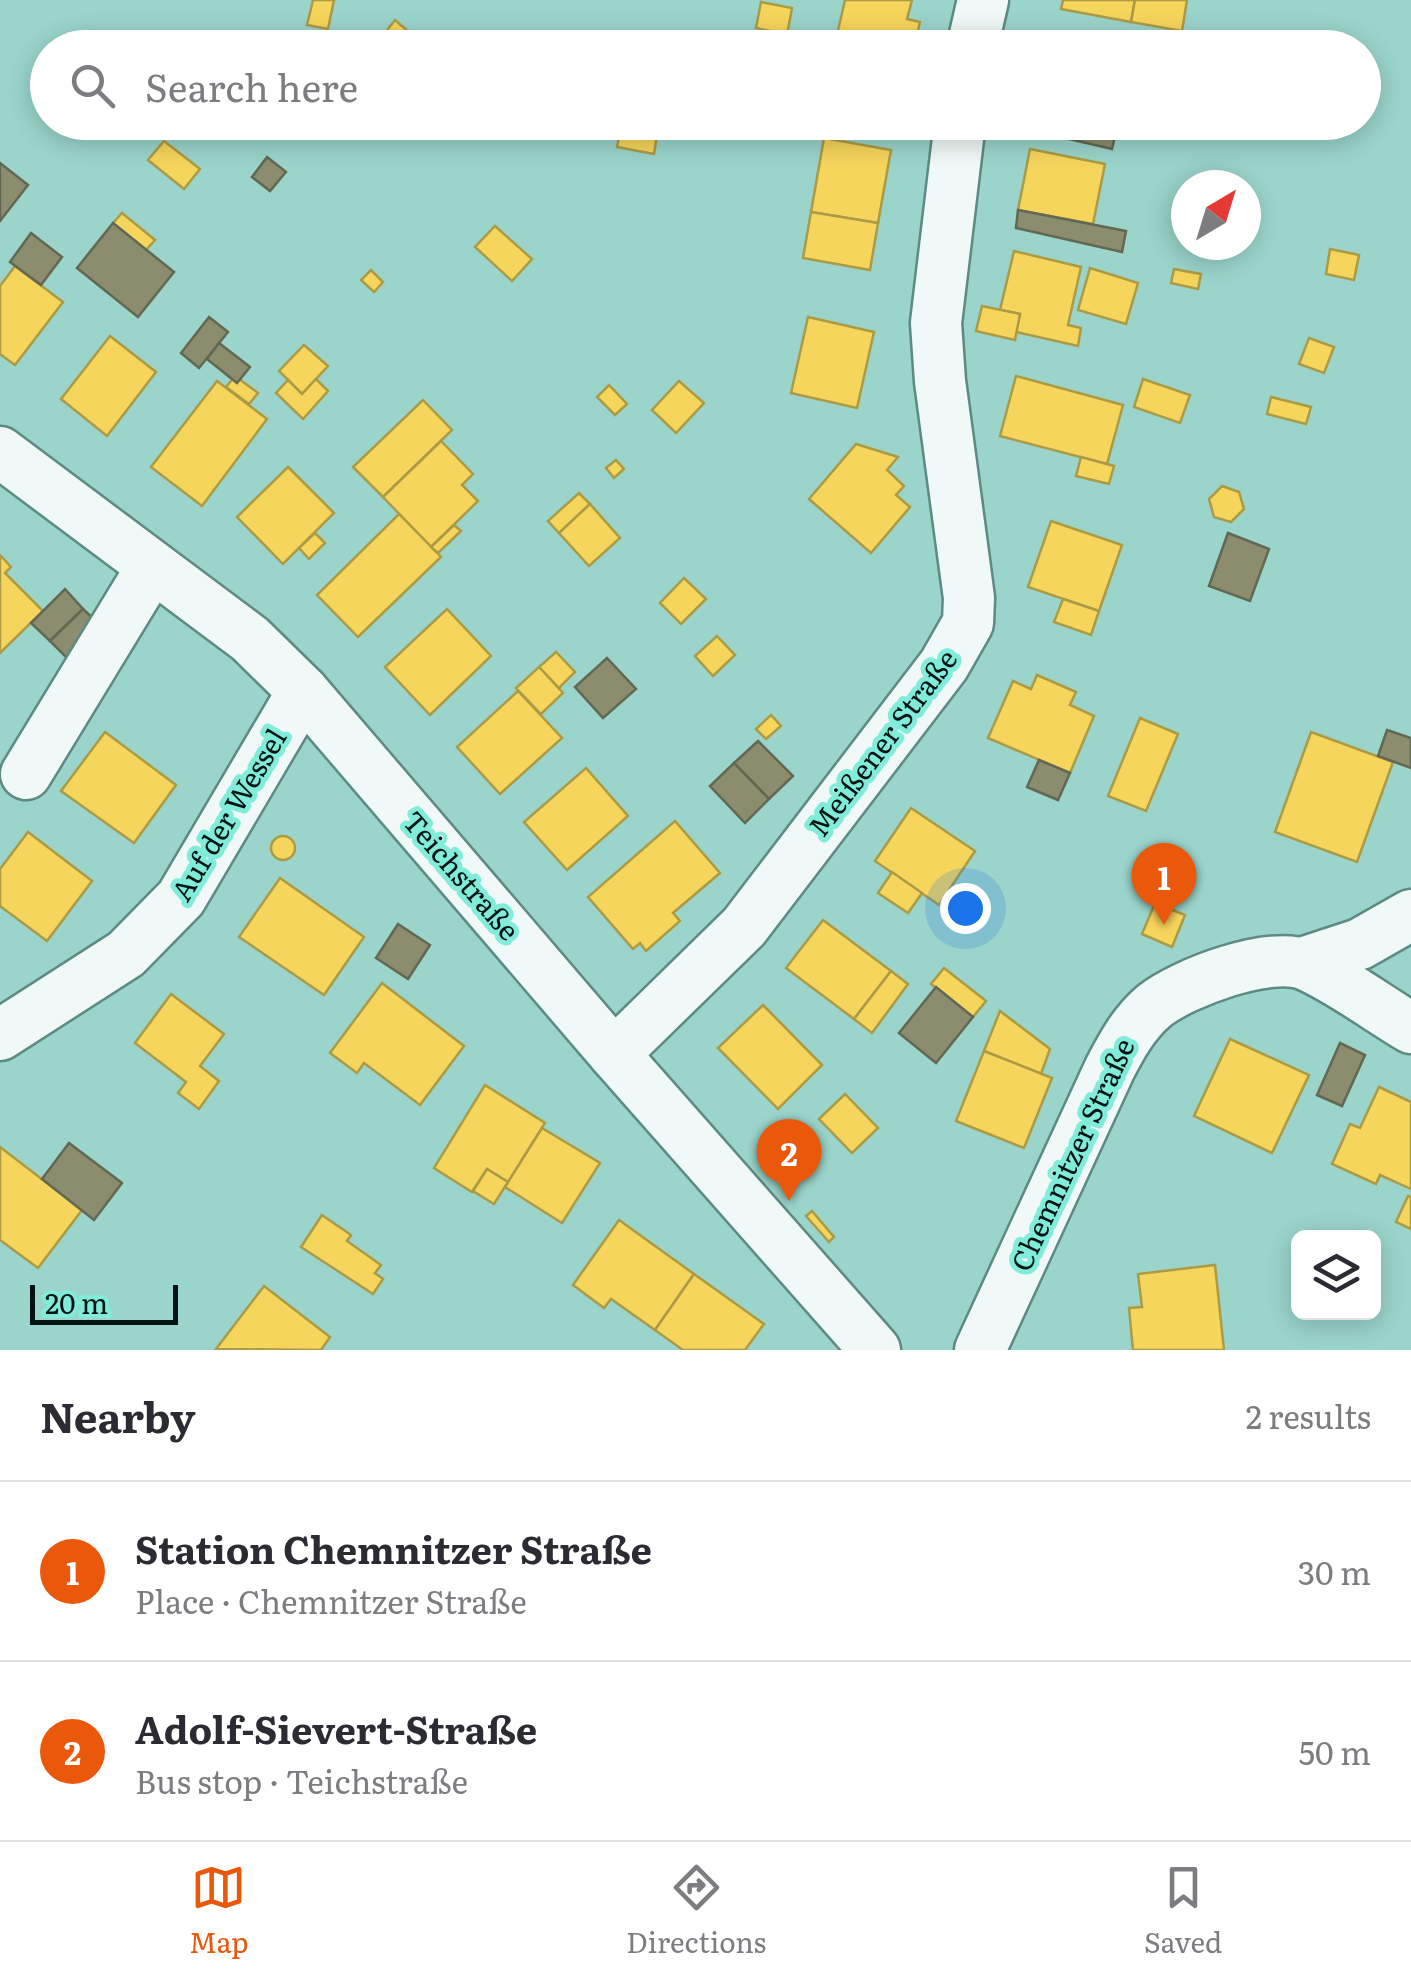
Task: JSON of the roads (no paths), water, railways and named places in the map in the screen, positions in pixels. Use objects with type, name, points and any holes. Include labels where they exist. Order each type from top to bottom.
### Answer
[{"type":"street","points":[[976,30],[983,0]]},
{"type":"street","name":"Meißener Straße","points":[[614,1054],[744,927],[944,665],[968,623],[969,598],[940,382],[936,322],[958,140]]},
{"type":"street","name":"Teichstraße","points":[[0,452],[250,640],[303,692],[614,1054],[876,1350]]},
{"type":"street","points":[[26,774],[152,567]]},
{"type":"street","name":"Auf der Wessel","points":[[0,1035],[126,954],[181,898],[303,692]]},
{"type":"street","name":"Chemnitzer Straße","points":[[980,1350],[1098,1092],[1131,1031],[1156,1005],[1211,976],[1263,963],[1302,964],[1360,944],[1411,915]]},
{"type":"street","points":[[1302,964],[1411,1028]]},
{"type":"place","name":"Station Chemnitzer Straße","points":[[1164,925]]},
{"type":"place","name":"Adolf-Sievert-Straße","points":[[789,1201]]}]
